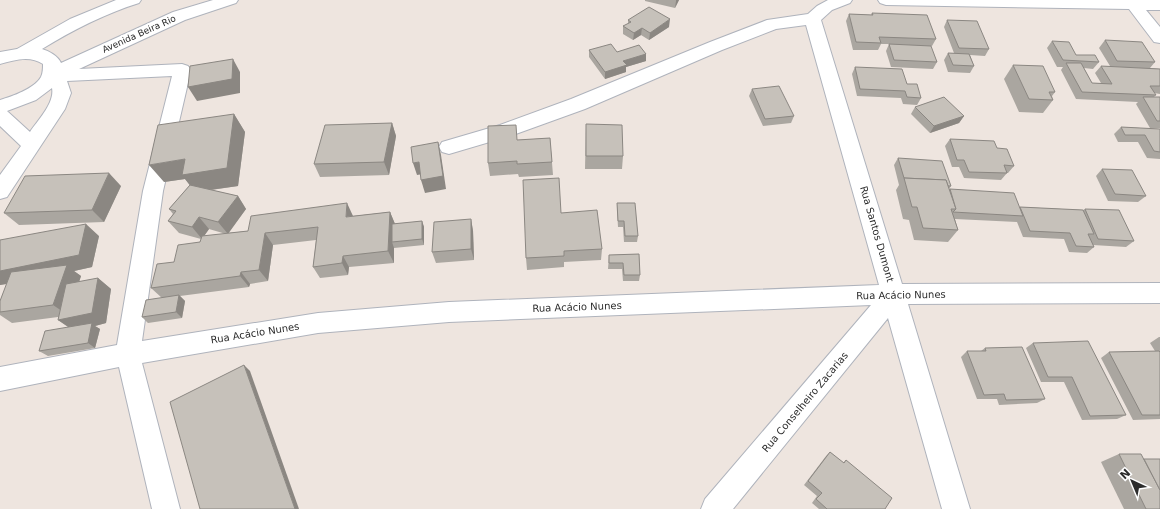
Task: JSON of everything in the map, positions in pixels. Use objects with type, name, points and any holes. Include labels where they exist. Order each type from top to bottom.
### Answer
[{"type":"street","points":[[22,53],[56,31],[89,16],[133,0]]},
{"type":"street","name":"Avenida Beira Rio","points":[[50,76],[179,16],[230,0]]},
{"type":"street","points":[[449,147],[506,130],[578,104],[708,49],[773,24],[813,19],[820,11],[830,4],[844,0]]},
{"type":"street","points":[[886,0],[1132,3],[1160,5]]},
{"type":"street","points":[[1132,3],[1160,38]]},
{"type":"street","name":"Rua Santos Dumont","points":[[813,19],[956,509]]},
{"type":"street","points":[[0,58],[22,53],[41,54],[52,62],[50,76],[41,88],[27,97],[10,104],[0,106]]},
{"type":"street","points":[[50,76],[182,70],[153,191],[128,354],[166,509]]},
{"type":"street","points":[[0,191],[56,109],[62,93],[60,84],[50,76]]},
{"type":"street","points":[[0,115],[32,146]]},
{"type":"street","name":"Rua Acácio Nunes","points":[[0,379],[128,354],[318,323],[449,312],[894,294],[1160,293]]},
{"type":"street","name":"Rua Conselheiro Zacarias","points":[[715,509],[894,294]]},
{"type":"building","points":[[649,7],[670,19],[650,33],[642,28],[634,33],[623,26],[631,22],[628,20]]},
{"type":"building","points":[[872,13],[927,15],[936,39],[879,37],[881,43],[856,42],[849,14],[873,15]]},
{"type":"building","points":[[947,20],[977,21],[989,49],[959,48]]},
{"type":"building","points":[[1105,40],[1142,42],[1155,62],[1117,61]]},
{"type":"building","points":[[1052,41],[1069,42],[1076,55],[1095,55],[1099,62],[1063,60]]},
{"type":"building","points":[[611,44],[617,52],[639,45],[646,54],[623,61],[627,65],[605,72],[589,50]]},
{"type":"building","points":[[889,44],[931,46],[937,62],[894,60]]},
{"type":"building","points":[[948,53],[969,54],[974,66],[953,65]]},
{"type":"building","points":[[233,59],[232,79],[188,87],[190,66]]},
{"type":"building","points":[[1066,63],[1081,63],[1092,83],[1112,84],[1101,66],[1160,69],[1160,86],[1150,86],[1156,95],[1082,92]]},
{"type":"building","points":[[1013,65],[1043,66],[1055,92],[1049,92],[1053,100],[1029,99]]},
{"type":"building","points":[[855,67],[902,69],[907,84],[917,84],[921,98],[907,97],[905,91],[860,89]]},
{"type":"building","points":[[779,86],[794,116],[765,119],[752,89]]},
{"type":"building","points":[[944,97],[964,116],[934,126],[915,107]]},
{"type":"building","points":[[1143,97],[1160,97],[1160,121],[1157,121]]},
{"type":"building","points":[[234,114],[227,168],[182,175],[185,159],[149,165],[158,125]]},
{"type":"building","points":[[392,123],[384,162],[314,164],[325,125]]},
{"type":"building","points":[[586,124],[622,125],[623,156],[586,156]]},
{"type":"building","points":[[516,125],[517,140],[550,138],[552,162],[517,164],[517,161],[488,163],[488,126]]},
{"type":"building","points":[[1121,127],[1160,129],[1160,152],[1154,151],[1145,135],[1125,135]]},
{"type":"building","points":[[950,139],[994,141],[997,148],[1007,149],[1014,166],[1004,165],[1007,173],[969,172],[964,160],[957,160]]},
{"type":"building","points":[[438,142],[443,176],[421,180],[419,162],[413,163],[411,147]]},
{"type":"building","points":[[898,158],[942,161],[951,186],[948,186],[946,180],[904,178]]},
{"type":"building","points":[[1102,169],[1132,170],[1146,196],[1115,194]]},
{"type":"building","points":[[109,173],[92,210],[4,213],[25,176]]},
{"type":"building","points":[[559,178],[561,213],[597,210],[602,249],[564,251],[564,256],[526,258],[523,180]]},
{"type":"building","points":[[904,178],[946,180],[956,209],[951,209],[958,230],[923,228],[917,207],[912,207]]},
{"type":"building","points":[[190,185],[238,196],[218,222],[199,217],[192,227],[168,221],[176,211],[169,209]]},
{"type":"building","points":[[950,189],[1014,193],[1023,216],[953,212],[956,209]]},
{"type":"building","points":[[347,203],[346,217],[390,212],[388,251],[343,256],[342,263],[313,267],[318,227],[265,233],[259,270],[241,272],[240,276],[151,288],[157,264],[174,262],[178,245],[200,242],[202,236],[248,231],[251,216]]},
{"type":"building","points":[[617,203],[635,203],[638,236],[625,236],[624,221],[618,221]]},
{"type":"building","points":[[1020,207],[1083,210],[1094,234],[1088,234],[1094,247],[1076,246],[1070,233],[1030,231]]},
{"type":"building","points":[[1085,209],[1119,210],[1134,241],[1098,239]]},
{"type":"building","points":[[471,219],[471,249],[432,252],[434,222]]},
{"type":"building","points":[[422,221],[422,239],[392,242],[392,224]]},
{"type":"building","points":[[86,224],[79,255],[0,271],[0,240]]},
{"type":"building","points":[[639,254],[640,275],[624,275],[623,263],[609,263],[609,255]]},
{"type":"building","points":[[67,265],[53,305],[0,312],[0,301],[11,272]]},
{"type":"building","points":[[98,278],[92,313],[58,320],[66,284]]},
{"type":"building","points":[[179,295],[176,312],[142,317],[146,300]]},
{"type":"building","points":[[92,323],[88,343],[39,351],[45,331]]},
{"type":"building","points":[[1088,341],[1126,415],[1090,416],[1072,377],[1048,377],[1033,343]]},
{"type":"building","points":[[1022,347],[1045,399],[1006,400],[1004,394],[984,395],[967,351],[986,351],[985,348]]},
{"type":"building","points":[[1159,351],[1160,415],[1142,415],[1109,352]]},
{"type":"building","points":[[244,365],[295,509],[200,509],[170,402]]},
{"type":"building","points":[[830,452],[844,463],[846,460],[892,498],[885,509],[827,509],[816,499],[822,493],[808,481]]},
{"type":"building","points":[[1119,454],[1141,454],[1160,490],[1160,509],[1146,509]]},
{"type":"building","points":[[1144,459],[1160,459],[1160,490]]}]
